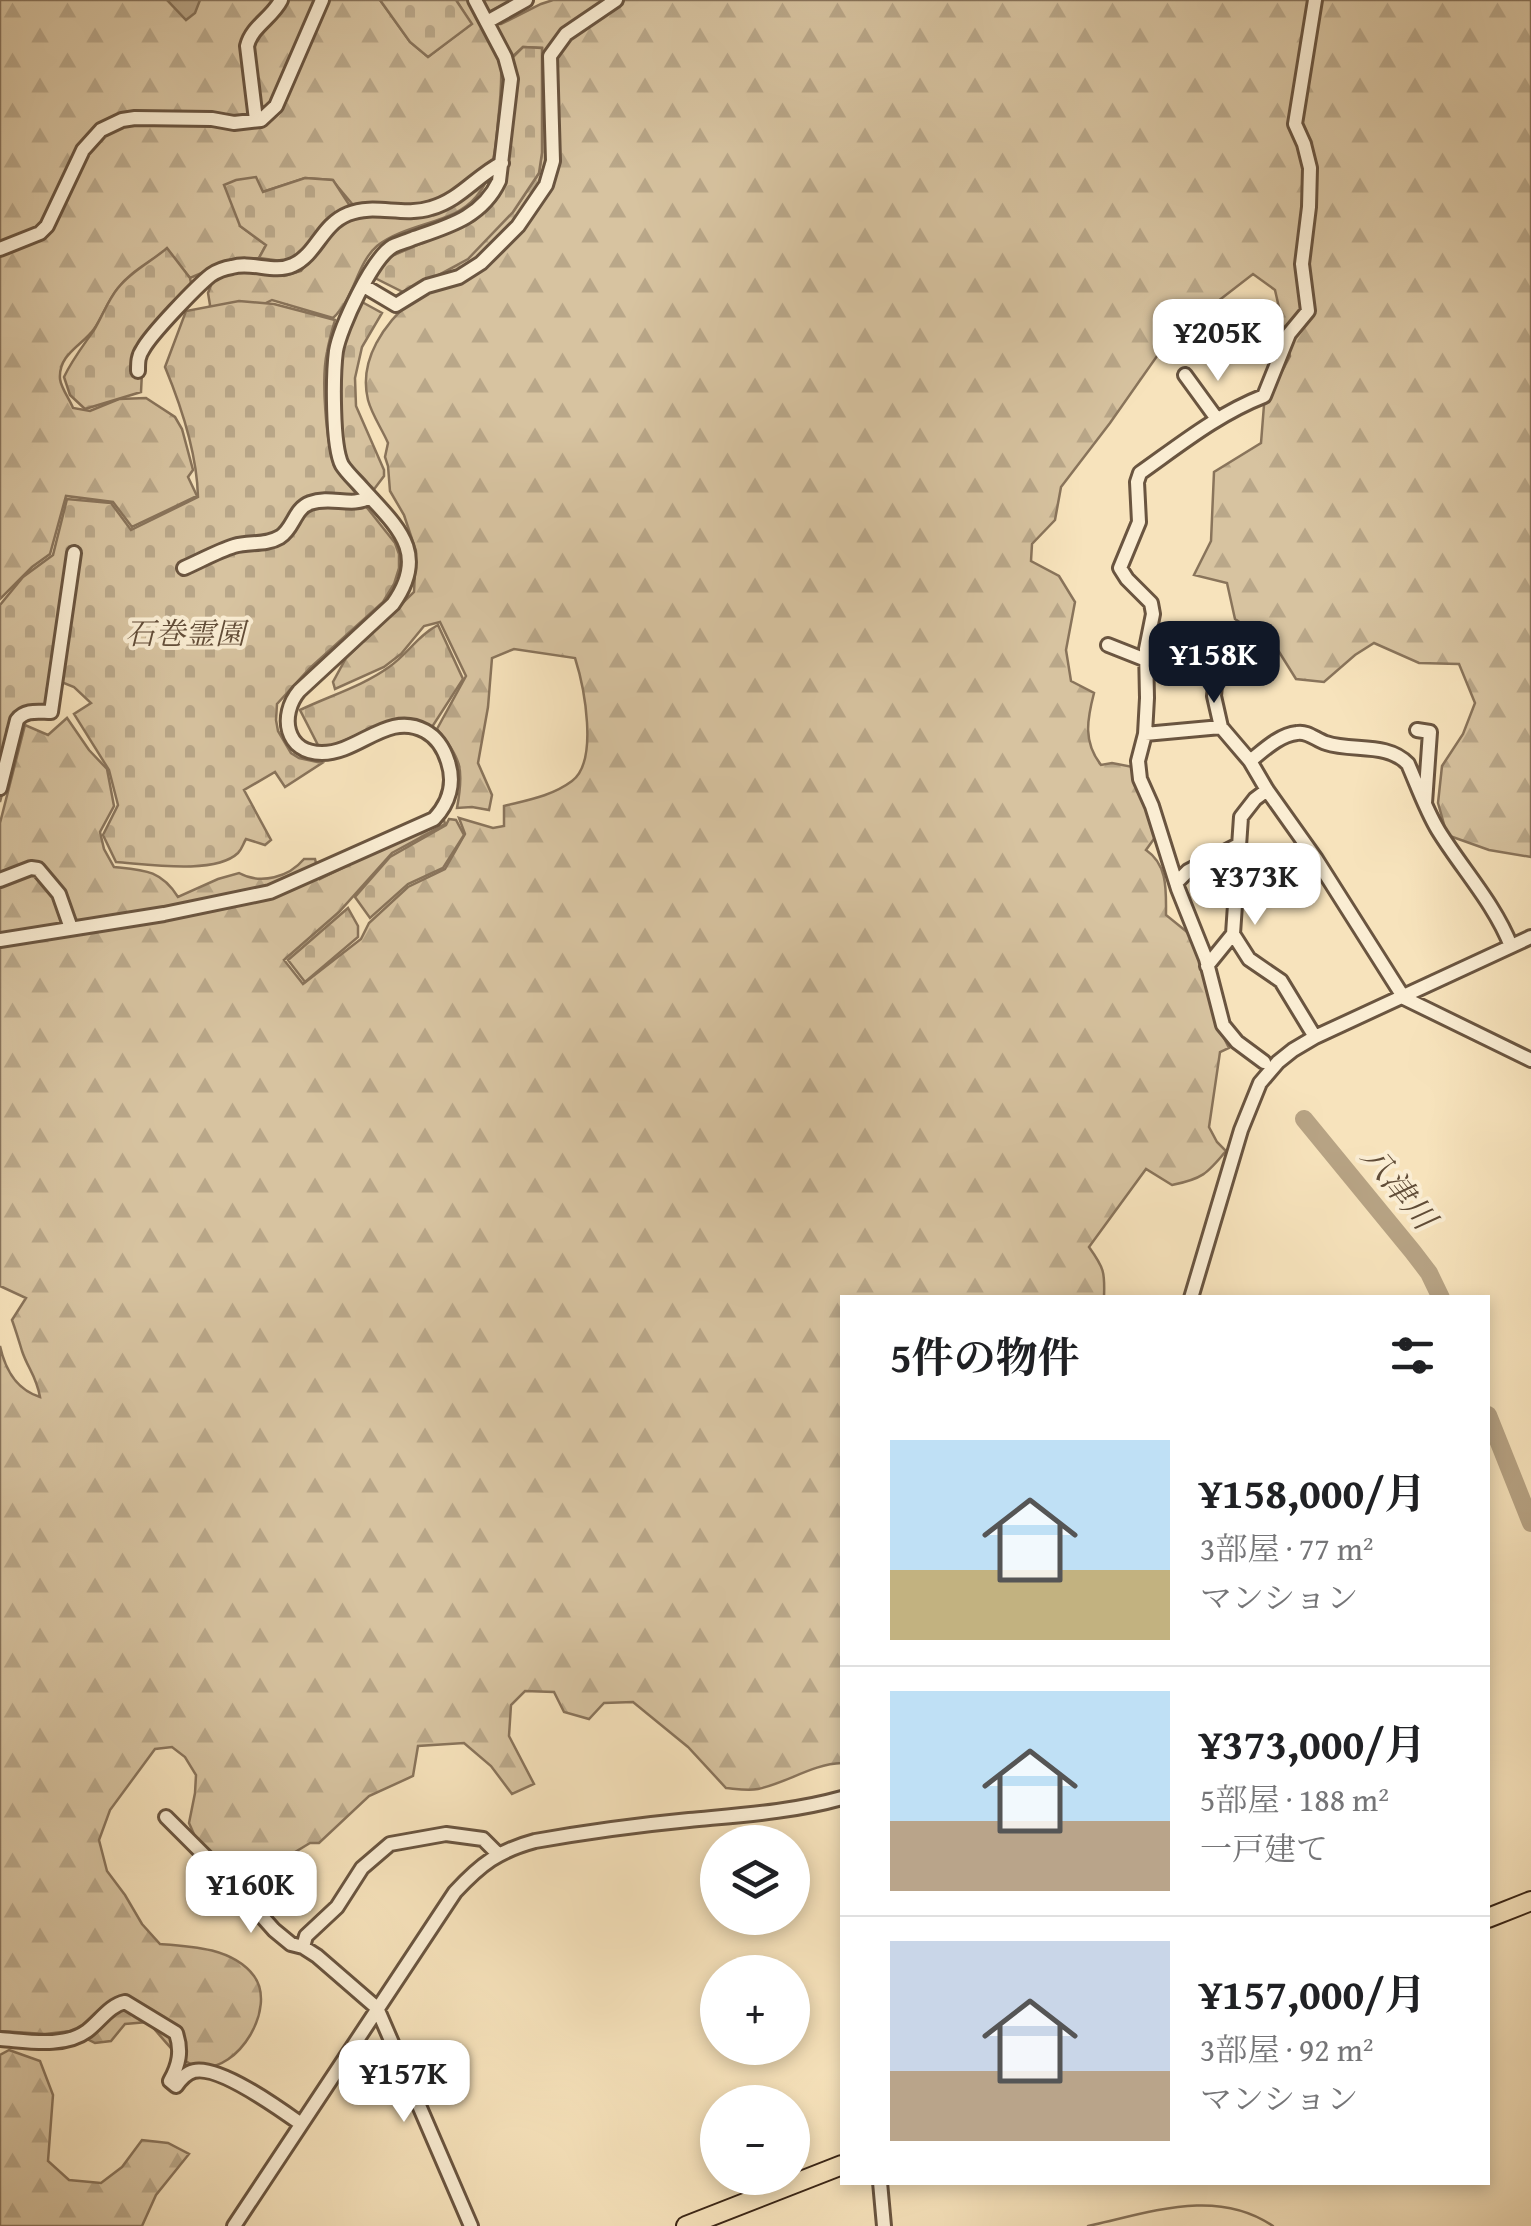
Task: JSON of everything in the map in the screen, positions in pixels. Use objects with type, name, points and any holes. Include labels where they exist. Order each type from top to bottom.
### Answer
[{"type":"highway","points":[[1490,1917],[1531,1901]]},
{"type":"highway","points":[[686,2226],[840,2166]]},
{"type":"street","points":[[256,120],[247,46],[256,28],[281,0]]},
{"type":"street","points":[[0,249],[48,226],[83,150],[101,130],[135,118],[212,119],[234,124],[261,120],[276,106],[322,0]]},
{"type":"street","points":[[0,940],[181,911],[270,892],[434,819],[442,810],[452,785],[450,769],[443,748],[421,728],[403,724],[390,727],[336,751],[321,753],[306,750],[295,742],[286,714],[299,691],[394,604],[405,588],[410,560],[406,540],[343,466],[339,456],[334,382],[339,336],[377,260],[392,246],[479,210],[498,181],[511,79],[505,57],[474,0]]},
{"type":"street","points":[[487,22],[526,0]]},
{"type":"street","points":[[364,286],[396,305],[427,286],[469,273],[518,226],[550,176],[550,56],[566,34],[616,0]]},
{"type":"street","points":[[1264,1062],[1222,1024],[1208,966],[1138,770],[1145,734],[1146,660],[1154,614],[1151,603],[1120,568],[1139,522],[1140,472],[1217,418],[1264,396],[1289,334],[1308,311],[1302,264],[1310,168],[1296,124],[1314,0]]},
{"type":"street","points":[[138,370],[138,360],[147,342],[220,270],[249,264],[283,268],[295,264],[306,257],[326,228],[346,214],[432,208],[454,200],[502,163]]},
{"type":"street","points":[[1184,375],[1217,418]]},
{"type":"street","points":[[184,568],[236,545],[278,538],[306,504],[329,499],[357,503],[370,497]]},
{"type":"street","points":[[0,788],[22,714],[51,712],[74,554]]},
{"type":"street","points":[[1219,643],[1214,696],[1221,726],[1250,761],[1316,859],[1404,998],[1531,1060]]},
{"type":"street","points":[[1108,645],[1146,660]]},
{"type":"street","points":[[1145,734],[1221,726]]},
{"type":"street","points":[[1417,730],[1430,732],[1425,805]]},
{"type":"street","points":[[1250,761],[1276,741],[1294,733],[1306,733],[1328,744],[1392,753],[1408,764],[1440,832],[1478,886],[1511,946]]},
{"type":"street","points":[[1208,966],[1234,934],[1241,818],[1255,799],[1268,790]]},
{"type":"street","points":[[1176,882],[1188,870],[1238,845]]},
{"type":"street","points":[[0,880],[38,869],[59,894],[70,928]]},
{"type":"street","points":[[1234,934],[1249,959],[1282,981],[1314,1038]]},
{"type":"street","points":[[1193,1295],[1241,1130],[1260,1084],[1278,1062],[1314,1038],[1531,938]]},
{"type":"street","points":[[234,2226],[455,1892],[498,1854],[564,1836],[766,1814],[840,1799]]},
{"type":"street","points":[[166,1818],[274,1930],[291,1944],[318,1956],[376,2008],[470,2226]]},
{"type":"street","points":[[303,1947],[306,1936],[337,1907],[362,1868],[390,1844],[446,1834],[483,1840],[498,1854]]},
{"type":"street","points":[[0,2039],[72,2040],[116,2004],[125,2002],[176,2034],[180,2048],[170,2082],[176,2086],[188,2073],[213,2072],[300,2124]]},
{"type":"street","points":[[880,2185],[884,2226]]},
{"type":"green space","points":[[0,0],[380,0],[410,42],[428,57],[471,24],[456,0],[513,0],[491,11],[501,24],[553,0],[1531,0],[1531,857],[1489,850],[1447,835],[1438,803],[1442,766],[1463,734],[1475,703],[1459,664],[1419,663],[1374,643],[1324,682],[1296,679],[1276,647],[1235,619],[1227,583],[1194,575],[1211,541],[1214,472],[1261,443],[1264,405],[1290,356],[1275,290],[1253,274],[1157,356],[1061,487],[1055,520],[1032,544],[1031,561],[1059,576],[1075,602],[1066,650],[1071,681],[1094,693],[1088,722],[1091,748],[1101,765],[1133,767],[1156,836],[1146,850],[1162,871],[1166,915],[1192,936],[1216,1022],[1229,1048],[1220,1052],[1209,1127],[1226,1151],[1203,1174],[1182,1183],[1172,1185],[1146,1169],[1089,1247],[1102,1270],[1104,1295],[840,1295],[840,1763],[758,1789],[726,1788],[688,1747],[633,1702],[604,1703],[589,1719],[564,1712],[554,1692],[525,1691],[511,1705],[509,1736],[534,1784],[512,1794],[491,1766],[464,1743],[418,1746],[413,1776],[369,1796],[319,1843],[310,1843],[282,1860],[246,1862],[237,1871],[222,1867],[197,1841],[189,1823],[196,1775],[185,1757],[172,1747],[155,1749],[110,1810],[99,1840],[107,1871],[160,1944],[223,1954],[254,1976],[260,1989],[257,2020],[240,2049],[214,2066],[200,2067],[185,2061],[148,2022],[125,2024],[111,2041],[95,2043],[71,2031],[0,2031],[0,1346],[13,1378],[40,1397],[12,1320],[26,1298],[0,1286],[0,823],[25,725],[48,735],[67,718],[107,769],[114,806],[100,832],[114,867],[158,876],[178,897],[239,873],[247,877],[274,877],[304,859],[315,859],[320,879],[444,820],[445,824],[392,853],[339,912],[284,960],[303,984],[361,939],[369,923],[408,887],[445,869],[465,834],[459,818],[493,828],[504,826],[504,806],[556,790],[580,771],[587,722],[575,658],[514,649],[492,658],[478,763],[492,795],[489,810],[457,808],[459,766],[437,729],[466,676],[440,622],[424,626],[401,654],[384,667],[335,689],[333,682],[346,658],[414,592],[416,551],[404,515],[390,491],[385,457],[388,443],[368,400],[367,370],[371,356],[384,330],[414,298],[406,293],[455,266],[513,212],[539,173],[542,48],[523,47],[501,67],[493,161],[477,196],[455,213],[395,235],[377,246],[333,318],[272,300],[250,311],[206,522],[207,320],[208,293],[213,280],[225,272],[265,269],[284,276],[301,271],[332,231],[346,220],[353,205],[332,180],[305,178],[262,192],[240,226],[266,245],[259,258],[232,260],[190,278],[167,249],[123,282],[94,329],[63,363],[61,383],[73,408],[90,411],[119,399],[146,398],[175,417],[193,470],[188,477],[197,496],[132,527],[113,502],[66,496],[50,554],[0,599]]},
{"type":"green space","points":[[380,0],[456,0],[472,24],[428,57],[410,42]]},
{"type":"green space","points":[[523,47],[542,48],[539,173],[513,212],[468,259],[405,293],[375,278],[387,258],[474,221],[496,200],[507,174],[515,75],[512,58]]},
{"type":"green space","points":[[256,177],[263,192],[305,178],[333,180],[350,206],[332,219],[300,256],[289,262],[259,258],[266,245],[240,226],[224,185]]},
{"type":"green space","points":[[167,248],[190,278],[192,288],[138,348],[141,392],[85,409],[70,395],[64,377],[67,371],[118,288]]},
{"type":"green space","name":"石巻霊園","points":[[239,301],[274,304],[335,320],[324,377],[334,466],[395,543],[399,568],[383,602],[310,668],[277,704],[278,731],[291,753],[322,763],[285,787],[275,772],[244,790],[271,840],[265,845],[246,839],[238,853],[213,864],[116,862],[103,835],[118,805],[109,770],[74,714],[91,703],[74,687],[59,681],[54,716],[21,720],[0,802],[0,605],[23,577],[53,555],[67,499],[111,503],[131,530],[198,497],[188,431],[165,367],[186,311]]},
{"type":"green space","points":[[362,302],[382,313],[362,347],[355,378],[356,406],[384,470],[372,492],[346,459],[341,435],[342,357]]},
{"type":"green space","points":[[438,625],[463,679],[432,727],[414,722],[386,723],[320,749],[300,710],[379,674]]},
{"type":"green space","points":[[449,819],[456,820],[464,835],[443,868],[408,884],[370,918],[355,897],[390,857],[446,825]]},
{"type":"green space","points":[[348,908],[358,926],[358,937],[305,982],[288,960]]},
{"type":"green space","points":[[9,2050],[40,2061],[53,2095],[48,2161],[69,2180],[101,2183],[122,2167],[142,2140],[168,2143],[189,2154],[156,2195],[142,2226],[0,2226],[0,2055]]},
{"type":"water","points":[[167,0],[200,0],[195,13],[186,20]]},
{"type":"waterway","name":"八津川","points":[[1304,1119],[1413,1252],[1440,1295]]},
{"type":"waterway","name":"八津川","points":[[1490,1420],[1531,1523]]},
{"type":"waterway","points":[[1088,2226],[1158,2210],[1206,2205],[1251,2214],[1273,2226]]}]
